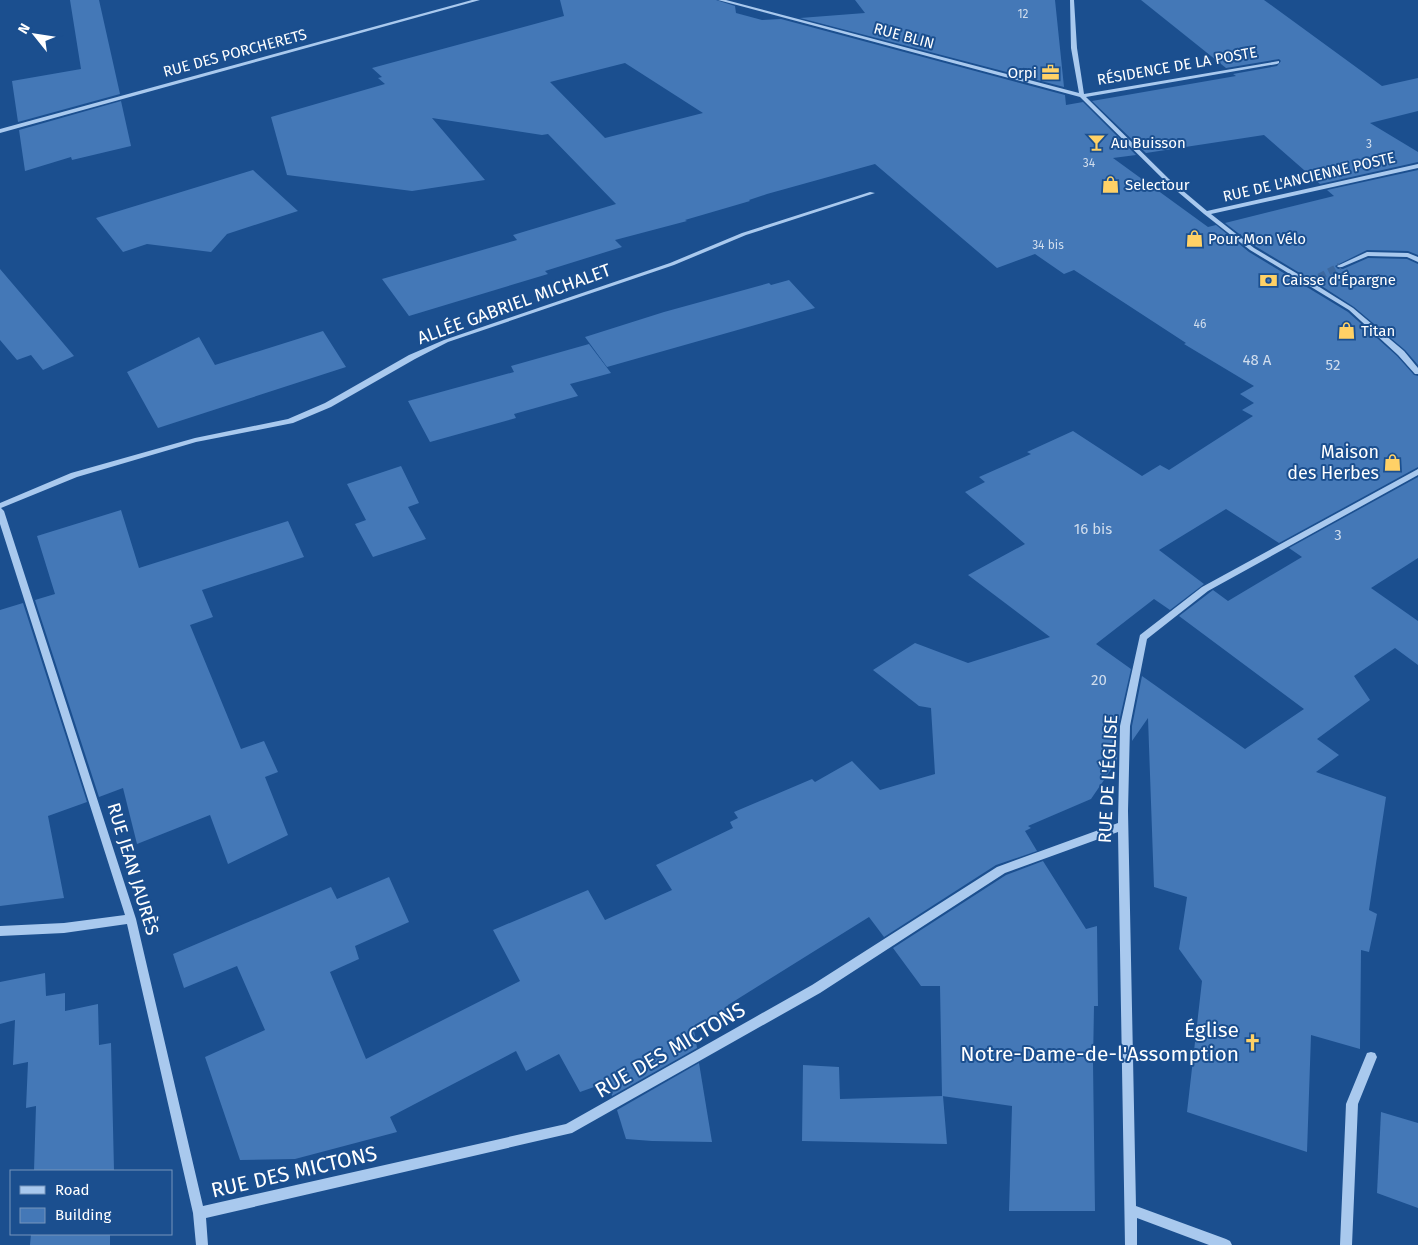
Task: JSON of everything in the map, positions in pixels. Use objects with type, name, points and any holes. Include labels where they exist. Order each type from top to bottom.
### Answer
[{"type":"street","name":"RUE DES PORCHERETS","points":[[0,131],[478,0]]},
{"type":"street","name":"RUE BLIN","points":[[720,0],[1082,96]]},
{"type":"street","points":[[1072,0],[1074,48],[1082,96],[1167,180],[1206,213],[1252,249],[1357,313],[1418,372]]},
{"type":"street","name":"RÉSIDENCE DE LA POSTE","points":[[1082,96],[1277,62]]},
{"type":"street","name":"RUE DE L'ANCIENNE POSTE","points":[[1206,213],[1418,166]]},
{"type":"street","name":"ALLÉE GABRIEL MICHALET","points":[[0,506],[74,474],[195,440],[290,421],[328,405],[446,341],[672,264],[744,234],[872,193]]},
{"type":"street","points":[[1309,282],[1319,277]]},
{"type":"street","name":"RUE DE L'ÉGLISE","points":[[1131,1245],[1132,1210],[1122,826],[1125,726],[1143,637],[1205,589],[1418,472]]},
{"type":"street","name":"RUE JEAN JAURÈS","points":[[0,511],[132,920],[199,1212],[202,1245]]},
{"type":"street","name":"RUE DES MICTONS","points":[[199,1212],[568,1129],[816,989],[1001,870],[1122,826]]},
{"type":"street","points":[[0,931],[64,928],[132,920]]},
{"type":"street","points":[[1346,1245],[1352,1104],[1372,1057]]},
{"type":"street","points":[[1132,1210],[1226,1245]]},
{"type":"lane","points":[[1340,266],[1367,254],[1408,255],[1418,260]]},
{"type":"building","points":[[70,0],[99,0],[120,94],[18,122],[12,81],[81,69]]},
{"type":"building","points":[[560,0],[716,0],[735,6],[736,13],[762,20],[781,19],[1065,95],[1066,105],[1083,102],[1136,155],[1113,158],[1208,227],[1216,225],[1249,252],[1348,312],[1397,356],[1414,375],[1418,376],[1418,467],[1279,543],[1226,509],[1159,550],[1204,584],[1170,610],[1154,599],[1096,644],[1131,669],[1118,726],[1117,761],[1091,799],[1028,826],[1031,828],[1025,831],[1037,851],[996,865],[884,937],[869,917],[728,1005],[726,1014],[694,1031],[697,1048],[612,1096],[608,1082],[580,1092],[559,1054],[526,1071],[516,1051],[390,1117],[397,1132],[295,1159],[240,1160],[205,1057],[265,1030],[237,966],[184,988],[173,954],[331,887],[337,899],[389,877],[409,922],[355,946],[359,959],[330,972],[366,1059],[520,981],[493,930],[588,890],[605,920],[672,890],[656,865],[733,828],[730,822],[738,818],[734,812],[812,779],[815,782],[852,761],[880,790],[935,774],[931,708],[919,706],[873,670],[915,643],[968,663],[1050,637],[968,575],[1025,544],[965,492],[985,482],[979,477],[1031,454],[1027,452],[1073,431],[1142,476],[1160,465],[1169,470],[1253,416],[1242,410],[1254,403],[1240,394],[1254,386],[1184,344],[1186,343],[1074,270],[1064,274],[1035,254],[997,268],[875,164],[767,194],[750,201],[685,220],[687,221],[615,240],[622,247],[545,271],[548,274],[409,316],[382,279],[517,240],[513,235],[616,204],[548,134],[542,135],[432,118],[485,180],[412,191],[287,175],[271,117],[385,84],[378,78],[382,77],[372,68],[564,16]],"holes":[[[625,63],[703,113],[605,138],[550,82]]]},
{"type":"building","points":[[855,0],[1055,0],[1064,87],[800,18],[865,13]]},
{"type":"building","points":[[1141,0],[1264,0],[1382,86],[1418,78],[1418,111],[1370,123],[1418,152],[1418,162],[1320,184],[1264,135],[1146,153],[1092,101],[1236,76],[1233,74],[1277,66],[1281,61],[1279,59],[1226,68]]},
{"type":"building","points":[[121,101],[131,146],[72,160],[71,157],[25,171],[19,130]]},
{"type":"building","points":[[253,170],[298,211],[227,234],[211,252],[147,244],[123,252],[96,218]]},
{"type":"building","points":[[1418,170],[1418,255],[1408,251],[1367,250],[1335,266],[1338,269],[1343,269],[1368,258],[1407,259],[1418,264],[1418,365],[1405,350],[1354,307],[1317,283],[1322,280],[1322,275],[1308,278],[1255,246],[1225,223],[1334,196],[1327,190]]},
{"type":"building","points":[[0,269],[74,356],[43,370],[31,355],[17,360],[0,340]]},
{"type":"building","points":[[789,280],[815,308],[607,367],[585,337],[664,312],[769,283],[771,285]]},
{"type":"building","points":[[323,331],[346,367],[158,428],[127,372],[199,337],[215,365]]},
{"type":"building","points":[[589,344],[611,373],[570,384],[578,396],[514,414],[516,418],[430,442],[408,401],[514,372],[511,366]]},
{"type":"building","points":[[401,466],[419,503],[408,507],[426,539],[373,557],[355,524],[366,520],[347,484]]},
{"type":"building","points":[[1418,477],[1418,558],[1371,588],[1418,621],[1418,665],[1395,648],[1354,676],[1370,700],[1317,739],[1339,755],[1316,772],[1386,797],[1369,910],[1377,914],[1369,952],[1361,950],[1360,1049],[1311,1035],[1307,1152],[1187,1112],[1202,981],[1179,949],[1187,897],[1154,887],[1148,718],[1132,741],[1132,726],[1142,676],[1245,749],[1304,709],[1179,616],[1213,590],[1228,601],[1302,557],[1289,548]]},
{"type":"building","points":[[121,510],[139,568],[288,521],[304,557],[202,590],[213,617],[190,625],[241,749],[264,741],[278,772],[265,777],[288,835],[228,864],[210,815],[137,844],[123,788],[99,797],[35,600],[55,594],[37,536]]},
{"type":"building","points":[[23,603],[87,802],[48,816],[64,898],[0,906],[0,610]]},
{"type":"building","points":[[1043,861],[1086,929],[1097,926],[1098,1006],[1094,1006],[1093,1063],[1095,1211],[1009,1211],[1012,1106],[942,1096],[940,986],[921,986],[893,948],[1006,875]]},
{"type":"building","points":[[45,973],[46,996],[65,993],[65,1011],[98,1004],[99,1045],[111,1043],[114,1170],[34,1170],[36,1106],[26,1108],[28,1062],[13,1065],[15,1020],[0,1024],[0,982]]},
{"type":"building","points":[[699,1063],[712,1142],[626,1139],[617,1110]]},
{"type":"building","points":[[803,1065],[839,1067],[840,1099],[943,1096],[947,1144],[802,1141]]},
{"type":"building","points":[[1381,1112],[1418,1123],[1418,1208],[1377,1193]]},
{"type":"building","points":[[31,1235],[110,1235],[110,1245],[30,1245]]},
{"type":"tunnel","points":[[1319,277],[1340,266]]},
{"type":"place","name":"Orpi","points":[[1051,73]]},
{"type":"place","name":"Au Buisson","points":[[1097,143]]},
{"type":"place","name":"Selectour","points":[[1111,185]]},
{"type":"place","name":"Pour Mon Vélo","points":[[1194,239]]},
{"type":"place","name":"Caisse d'Épargne","points":[[1268,280]]},
{"type":"place","name":"Titan","points":[[1347,331]]},
{"type":"place","name":"Maison des Herbes","points":[[1393,462]]},
{"type":"place","name":"Église Notre-Dame-de-l'Assomption","points":[[1253,1042]]}]
